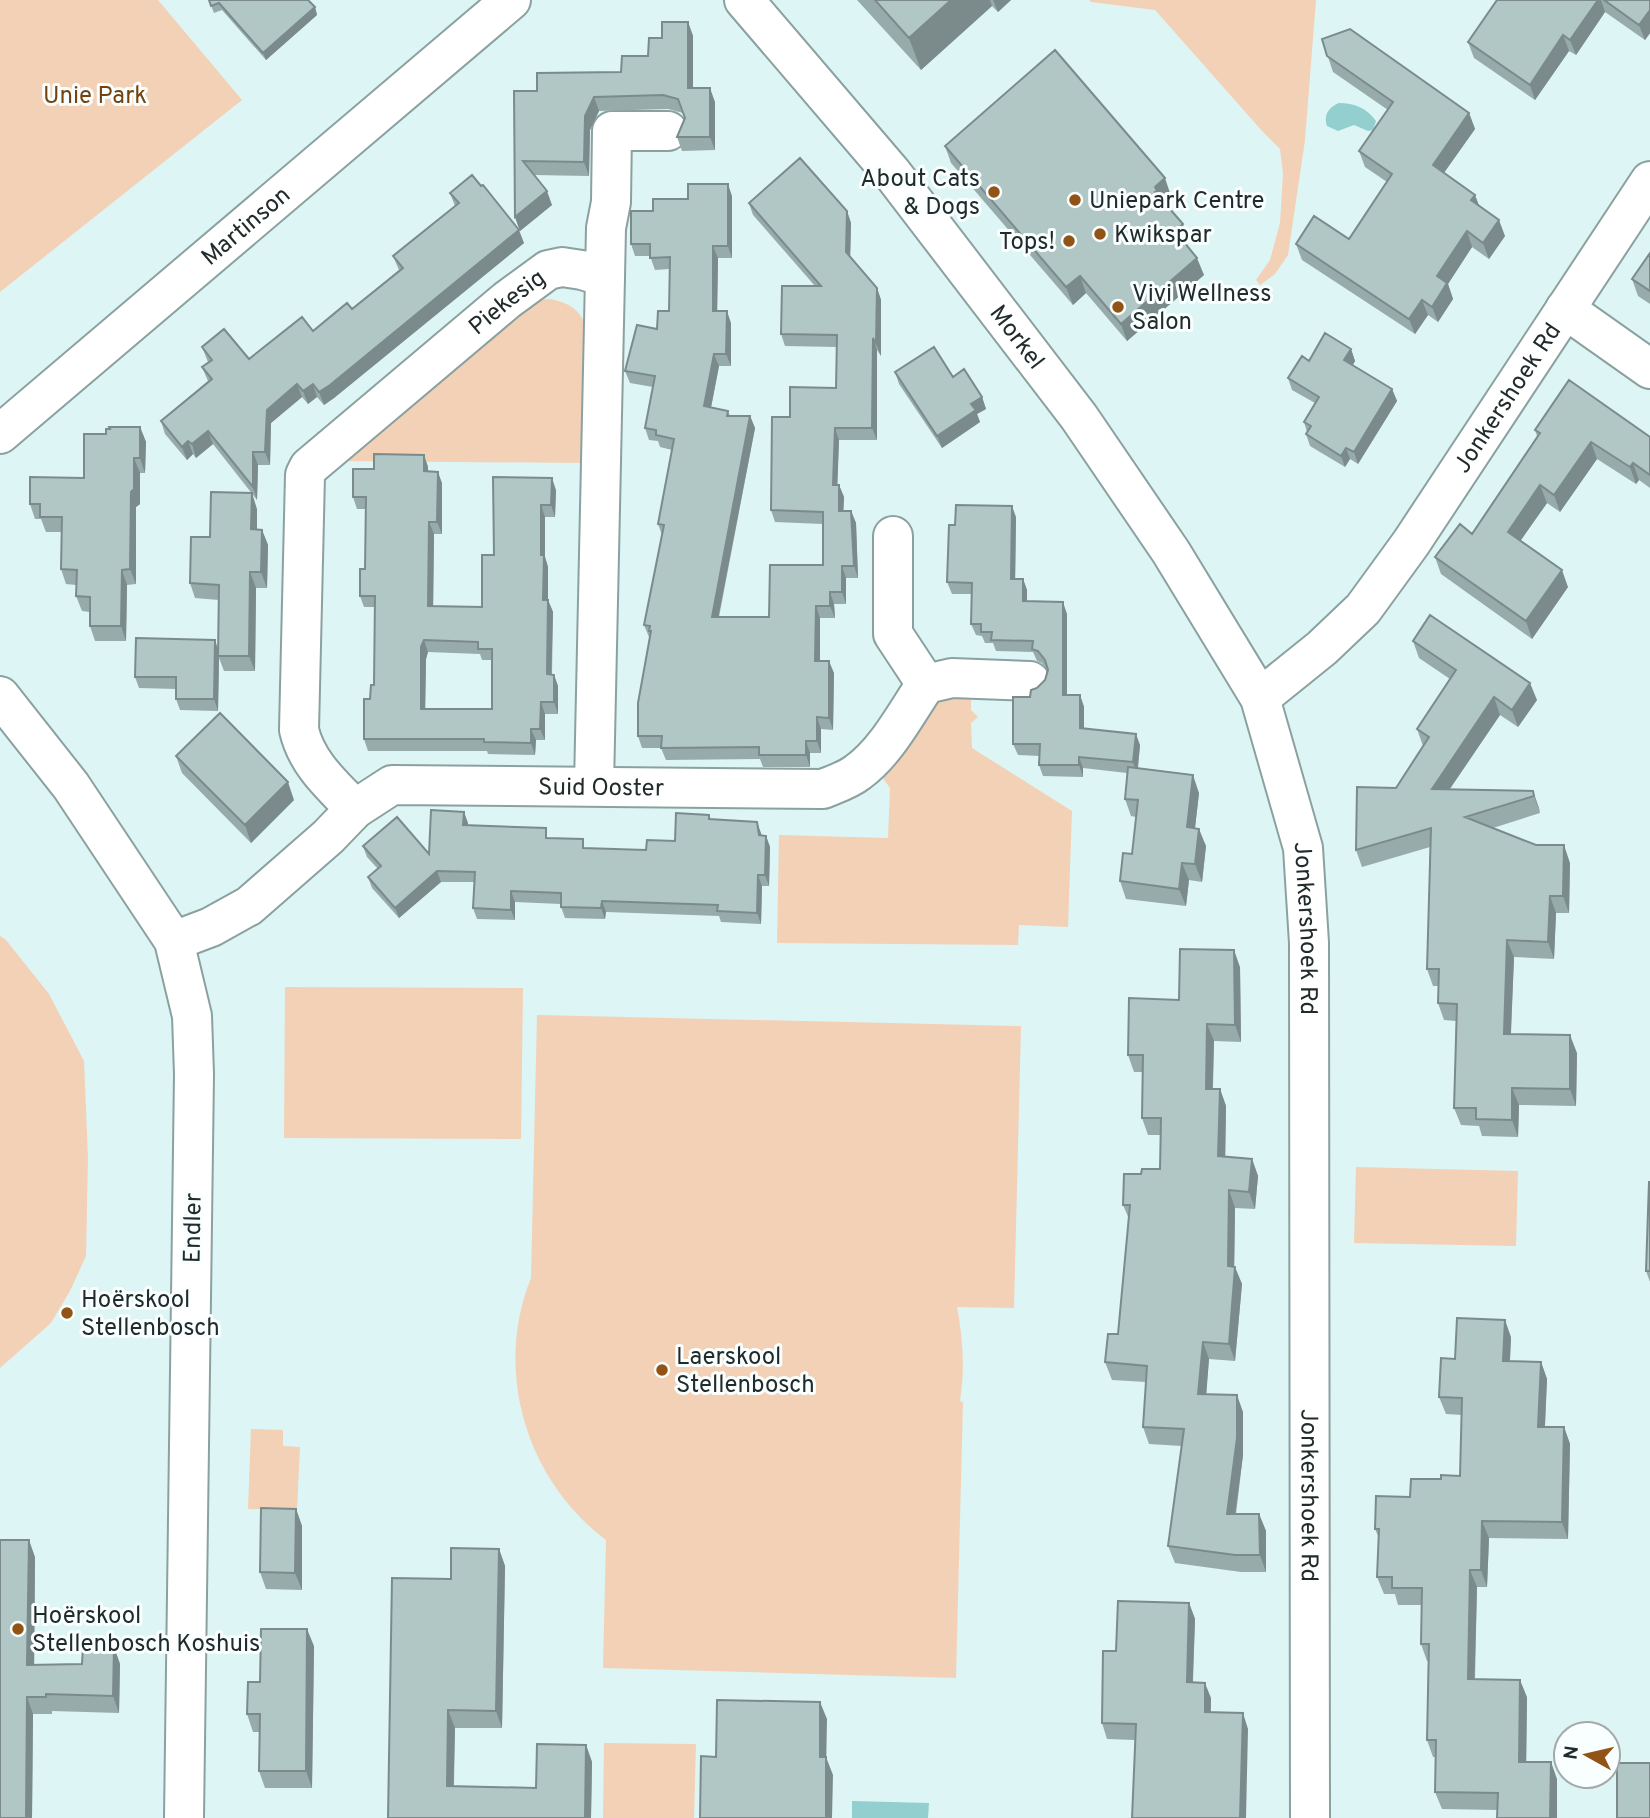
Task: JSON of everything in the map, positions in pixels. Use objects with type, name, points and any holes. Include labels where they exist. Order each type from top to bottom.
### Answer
[{"type":"street","name":"Morkel","points":[[744,0],[892,173],[1079,416],[1171,552],[1260,698]]},
{"type":"street","name":"Martinson","points":[[0,434],[501,9]]},
{"type":"street","points":[[594,785],[606,228],[611,202],[612,131],[668,131]]},
{"type":"street","name":"Jonkershoek Rd","points":[[1310,1818],[1310,943],[1303,848],[1260,698],[1322,648],[1363,609],[1410,543],[1650,181]]},
{"type":"street","name":"Piekesig","points":[[355,809],[319,772],[303,747],[299,730],[305,475],[319,458],[507,300],[548,270],[572,268],[605,277]]},
{"type":"street","points":[[1565,309],[1650,369]]},
{"type":"street","points":[[893,536],[893,634],[926,684],[952,678],[1030,681]]},
{"type":"street","name":"Suid Ooster","points":[[174,941],[211,927],[248,906],[328,837],[355,809],[392,785],[823,789],[860,772],[879,752],[926,684]]},
{"type":"street","name":"Endler","points":[[0,696],[71,786],[174,941],[192,1016],[194,1074],[184,1818]]},
{"type":"green space","name":"Unie Park","points":[[0,0],[158,0],[242,100],[0,292]]},
{"type":"green space","points":[[1089,0],[1316,0],[1305,140],[1288,255],[1275,274],[1260,285],[1256,280],[1270,260],[1280,223],[1283,173],[1280,149],[1155,10]]},
{"type":"green space","points":[[550,299],[573,308],[586,327],[586,463],[339,461],[535,300]]},
{"type":"green space","points":[[971,696],[971,710],[978,717],[971,723],[972,748],[1072,811],[1068,927],[1019,925],[1018,945],[777,943],[779,835],[888,838],[890,788],[880,774],[938,697]]},
{"type":"green space","points":[[0,936],[49,994],[84,1061],[88,1158],[86,1256],[51,1323],[0,1368]]},
{"type":"green space","points":[[285,987],[523,988],[521,1139],[284,1138]]},
{"type":"green space","points":[[537,1015],[1021,1026],[1014,1308],[957,1307],[963,1354],[960,1401],[963,1402],[956,1678],[603,1668],[606,1540],[579,1516],[556,1487],[538,1456],[525,1422],[517,1387],[516,1350],[520,1314],[531,1278]]},
{"type":"green space","points":[[1356,1167],[1518,1171],[1516,1246],[1354,1243]]},
{"type":"green space","points":[[251,1429],[283,1430],[283,1446],[300,1447],[297,1510],[248,1509]]},
{"type":"green space","points":[[604,1743],[696,1744],[694,1818],[603,1818]]},
{"type":"water","points":[[1339,103],[1355,105],[1369,113],[1376,121],[1373,130],[1368,131],[1354,125],[1338,131],[1327,126],[1328,112]]},
{"type":"water","points":[[852,1801],[929,1803],[928,1818],[852,1818]]},
{"type":"building","points":[[209,0],[308,0],[315,7],[263,53],[219,3],[211,6]]},
{"type":"building","points":[[875,0],[951,0],[909,38]]},
{"type":"building","points":[[1497,0],[1598,0],[1570,40],[1563,35],[1530,85],[1468,42]]},
{"type":"building","points":[[1604,0],[1650,0],[1650,10],[1639,25]]},
{"type":"building","points":[[662,22],[688,22],[688,88],[710,88],[710,137],[677,137],[685,118],[678,99],[663,95],[594,97],[585,116],[584,162],[523,161],[547,191],[515,217],[514,91],[537,91],[537,73],[621,72],[622,56],[648,56],[649,38],[662,38]]},
{"type":"building","points":[[1350,29],[1469,113],[1433,165],[1475,195],[1471,200],[1499,220],[1483,243],[1467,231],[1437,276],[1447,283],[1432,307],[1422,300],[1409,319],[1296,244],[1314,216],[1349,239],[1392,174],[1359,151],[1393,102],[1327,56],[1322,39]]},
{"type":"building","name":"Uniepark Centre","points":[[1055,50],[1165,178],[1155,187],[1155,192],[1183,224],[1175,231],[1197,258],[1121,324],[1080,276],[1066,287],[945,146]]},
{"type":"building","points":[[800,158],[847,211],[846,252],[877,288],[876,344],[873,338],[872,428],[835,428],[833,485],[839,485],[839,511],[851,511],[854,566],[842,566],[842,592],[830,592],[830,606],[816,606],[815,661],[829,661],[829,718],[817,717],[817,741],[806,741],[806,755],[759,755],[759,747],[661,748],[662,736],[638,736],[638,703],[651,631],[650,626],[644,625],[664,525],[658,524],[674,439],[656,435],[656,430],[645,428],[655,376],[625,371],[637,325],[657,329],[658,311],[669,311],[670,257],[650,258],[650,244],[631,244],[631,211],[653,211],[653,199],[688,199],[688,184],[728,184],[728,246],[713,246],[713,311],[727,311],[726,354],[714,354],[704,406],[728,411],[727,416],[750,416],[712,617],[769,617],[770,565],[823,565],[823,512],[771,510],[772,417],[790,417],[790,387],[836,388],[837,335],[781,334],[782,286],[821,286],[749,203]]},
{"type":"building","points":[[472,175],[519,230],[330,385],[319,392],[313,384],[303,391],[297,384],[267,410],[265,452],[253,452],[253,487],[208,431],[192,444],[188,441],[182,447],[161,421],[212,379],[202,367],[212,360],[202,347],[224,329],[249,359],[302,317],[313,331],[347,303],[352,309],[403,268],[393,256],[459,203],[450,193]]},
{"type":"building","points":[[1650,253],[1650,291],[1632,279]]},
{"type":"building","points":[[1325,333],[1351,349],[1344,360],[1392,389],[1354,452],[1346,448],[1341,456],[1306,434],[1311,426],[1304,422],[1319,397],[1288,378],[1302,356],[1309,361]]},
{"type":"building","points":[[934,347],[953,377],[964,369],[982,397],[971,404],[976,410],[937,436],[895,372]]},
{"type":"building","points":[[1569,380],[1650,437],[1650,475],[1633,463],[1630,467],[1591,442],[1554,495],[1540,485],[1508,532],[1562,570],[1526,621],[1435,557],[1460,524],[1472,534],[1540,433],[1535,430]]},
{"type":"building","points":[[109,427],[140,427],[140,458],[134,458],[134,489],[131,492],[130,569],[122,570],[121,626],[90,626],[90,597],[76,596],[77,570],[61,569],[62,517],[40,517],[40,504],[30,504],[30,477],[84,478],[84,434],[106,434]]},
{"type":"building","points":[[374,454],[424,455],[424,471],[438,472],[437,522],[429,522],[428,606],[482,607],[482,555],[494,555],[493,477],[552,478],[551,505],[541,505],[541,555],[544,555],[543,600],[548,600],[547,674],[554,675],[554,702],[541,702],[540,729],[531,729],[531,743],[484,742],[484,739],[364,739],[364,699],[370,699],[371,685],[374,685],[375,596],[360,596],[360,569],[365,569],[366,497],[353,497],[353,469],[374,469]],"holes":[[[424,640],[478,642],[478,649],[492,649],[492,709],[421,709],[421,647]]]},
{"type":"building","points":[[211,492],[252,493],[251,529],[262,530],[261,572],[250,572],[249,656],[218,656],[219,585],[190,583],[191,537],[210,537]]},
{"type":"building","points":[[956,505],[1012,506],[1011,579],[1023,579],[1023,601],[1063,602],[1063,695],[1080,695],[1080,728],[1136,734],[1133,762],[1079,757],[1079,765],[1039,765],[1040,744],[1013,744],[1013,697],[1030,697],[1031,690],[1045,680],[1048,670],[1045,660],[1038,651],[1032,649],[1033,641],[991,640],[992,632],[981,632],[981,624],[971,624],[972,583],[947,582],[949,525],[955,525]]},
{"type":"building","points":[[1430,615],[1530,683],[1512,710],[1494,697],[1432,789],[1533,791],[1534,796],[1465,817],[1536,845],[1564,845],[1563,896],[1550,896],[1548,942],[1507,940],[1504,1034],[1570,1035],[1570,1089],[1512,1088],[1512,1120],[1476,1119],[1476,1108],[1454,1108],[1457,1004],[1438,1003],[1439,969],[1427,969],[1431,828],[1356,850],[1357,787],[1396,788],[1429,737],[1417,729],[1456,670],[1413,641]]},
{"type":"building","points":[[136,638],[215,640],[214,699],[176,699],[176,677],[135,677]]},
{"type":"building","points":[[220,713],[288,782],[245,825],[176,756]]},
{"type":"building","points":[[1128,767],[1193,775],[1187,827],[1199,829],[1195,864],[1182,863],[1179,889],[1120,881],[1123,853],[1132,854],[1138,800],[1125,799]]},
{"type":"building","points":[[431,810],[464,812],[463,825],[546,828],[546,838],[583,839],[583,848],[646,850],[647,840],[675,841],[676,813],[709,815],[709,819],[757,822],[759,835],[766,836],[765,875],[758,875],[757,913],[717,911],[718,905],[602,901],[601,908],[561,907],[561,893],[511,891],[511,910],[473,908],[475,872],[437,871],[395,908],[368,877],[381,866],[363,846],[397,817],[429,854]]},
{"type":"building","points":[[1180,949],[1234,950],[1235,1025],[1207,1024],[1206,1089],[1220,1089],[1218,1156],[1252,1159],[1249,1192],[1229,1190],[1228,1266],[1235,1267],[1229,1344],[1203,1342],[1198,1394],[1237,1395],[1237,1438],[1227,1514],[1259,1514],[1260,1555],[1235,1555],[1168,1546],[1184,1429],[1143,1427],[1147,1366],[1105,1362],[1108,1334],[1118,1334],[1130,1205],[1123,1205],[1124,1174],[1141,1174],[1142,1169],[1160,1169],[1161,1118],[1142,1118],[1143,1055],[1128,1055],[1129,998],[1179,1000]]},
{"type":"building","points":[[1649,1182],[1650,1271],[1646,1271]]},
{"type":"building","points":[[1457,1318],[1505,1320],[1503,1361],[1541,1362],[1538,1427],[1564,1427],[1562,1522],[1482,1521],[1481,1570],[1470,1570],[1468,1679],[1520,1680],[1519,1762],[1551,1762],[1550,1818],[1497,1818],[1498,1793],[1435,1792],[1436,1740],[1427,1740],[1429,1644],[1421,1644],[1422,1588],[1392,1588],[1392,1577],[1377,1577],[1379,1529],[1375,1529],[1376,1496],[1410,1497],[1411,1479],[1441,1479],[1441,1475],[1460,1476],[1462,1398],[1439,1397],[1441,1358],[1455,1359]]},
{"type":"building","points":[[261,1508],[296,1509],[295,1573],[260,1572]]},
{"type":"building","name":"Hoërskool Stellenbosch Koshuis","points":[[0,1540],[29,1540],[27,1665],[82,1664],[83,1646],[114,1647],[113,1696],[46,1694],[46,1697],[27,1697],[26,1818],[0,1818]]},
{"type":"building","points":[[451,1548],[499,1549],[496,1711],[448,1710],[447,1786],[536,1788],[537,1744],[586,1745],[585,1818],[388,1818],[392,1578],[451,1579]]},
{"type":"building","points":[[1118,1601],[1189,1603],[1187,1682],[1205,1683],[1205,1712],[1243,1713],[1240,1818],[1132,1818],[1136,1724],[1102,1723],[1103,1651],[1116,1651]]},
{"type":"building","points":[[261,1629],[307,1629],[306,1771],[259,1771],[260,1714],[247,1714],[248,1682],[260,1682]]},
{"type":"building","points":[[717,1700],[820,1702],[820,1757],[826,1757],[826,1818],[700,1818],[701,1756],[716,1757]]},
{"type":"building","points":[[1622,1763],[1650,1763],[1650,1818],[1617,1818],[1617,1790],[1622,1790]]},
{"type":"place","name":"About Cats & Dogs","points":[[994,192]]},
{"type":"place","name":"Uniepark Centre","points":[[1075,200]]},
{"type":"place","name":"Kwikspar","points":[[1100,234]]},
{"type":"place","name":"Tops!","points":[[1069,241]]},
{"type":"place","name":"Vivi Wellness Salon","points":[[1118,307]]},
{"type":"place","name":"Hoërskool Stellenbosch","points":[[67,1313]]},
{"type":"place","name":"Laerskool Stellenbosch","points":[[662,1370]]},
{"type":"place","name":"Hoërskool Stellenbosch Koshuis","points":[[18,1629]]}]
